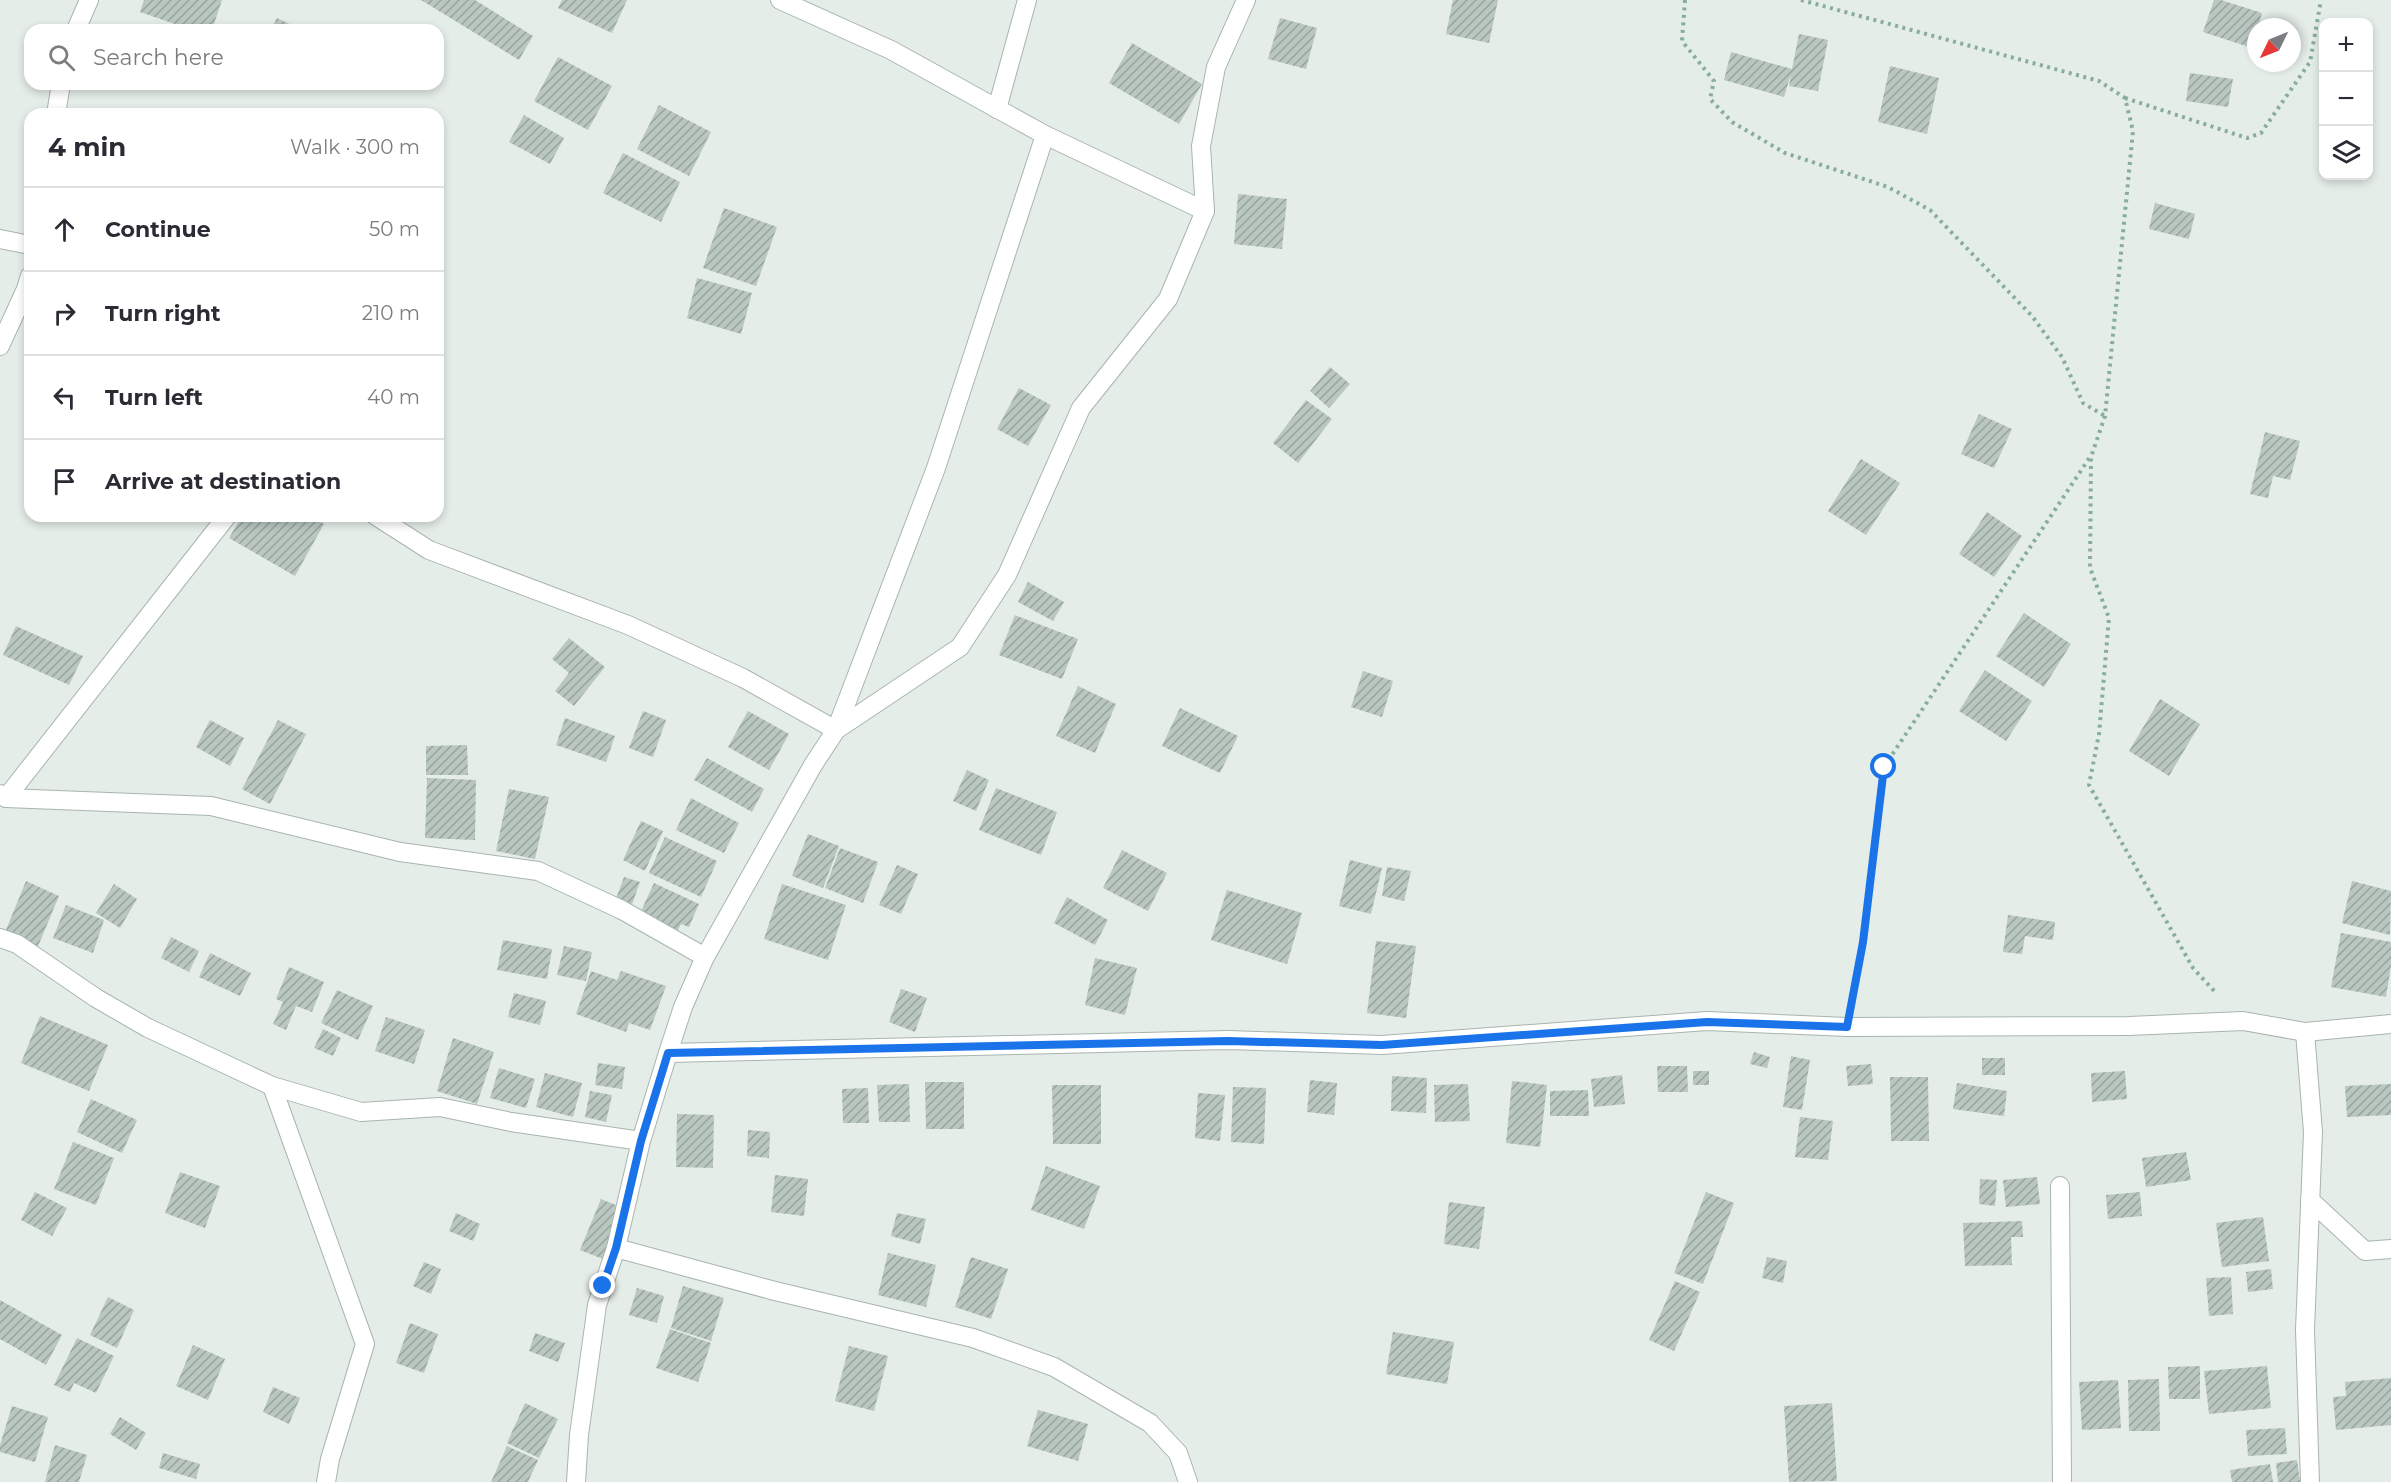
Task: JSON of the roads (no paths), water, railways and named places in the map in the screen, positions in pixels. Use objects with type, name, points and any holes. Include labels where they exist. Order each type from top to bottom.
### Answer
[{"type":"street","points":[[79,24],[89,0]]},
{"type":"street","points":[[780,0],[891,50],[1045,135],[1205,211]]},
{"type":"street","points":[[997,109],[1027,0]]},
{"type":"street","points":[[836,730],[960,647],[1007,575],[1081,408],[1168,299],[1205,211],[1201,146],[1216,67],[1246,0]]},
{"type":"street","points":[[57,108],[60,90]]},
{"type":"street","points":[[576,1482],[579,1435],[597,1305],[616,1248],[641,1141],[683,1007],[705,957],[813,765],[836,730],[936,468],[1045,135]]},
{"type":"street","points":[[0,239],[24,244]]},
{"type":"street","points":[[0,346],[24,294]]},
{"type":"street","points":[[3,796],[222,522]]},
{"type":"street","points":[[385,522],[429,550],[628,625],[743,678],[836,730]]},
{"type":"street","points":[[3,796],[211,806],[400,852],[538,871],[622,910],[705,957]]},
{"type":"street","points":[[0,938],[17,944],[96,999],[148,1028],[272,1086],[361,1112],[440,1107],[511,1122],[641,1141]]},
{"type":"street","points":[[668,1053],[1228,1041],[1382,1045],[1707,1022],[1847,1027],[2129,1026],[2243,1021],[2305,1032],[2391,1024]]},
{"type":"street","points":[[2305,1032],[2313,1132],[2305,1330],[2310,1482]]},
{"type":"street","points":[[272,1086],[365,1344],[330,1459],[326,1482]]},
{"type":"street","points":[[2060,1186],[2062,1482]]},
{"type":"street","points":[[2310,1200],[2365,1251],[2391,1249]]},
{"type":"street","points":[[616,1248],[775,1291],[973,1338],[1054,1367],[1150,1423],[1178,1453],[1188,1482]]}]
